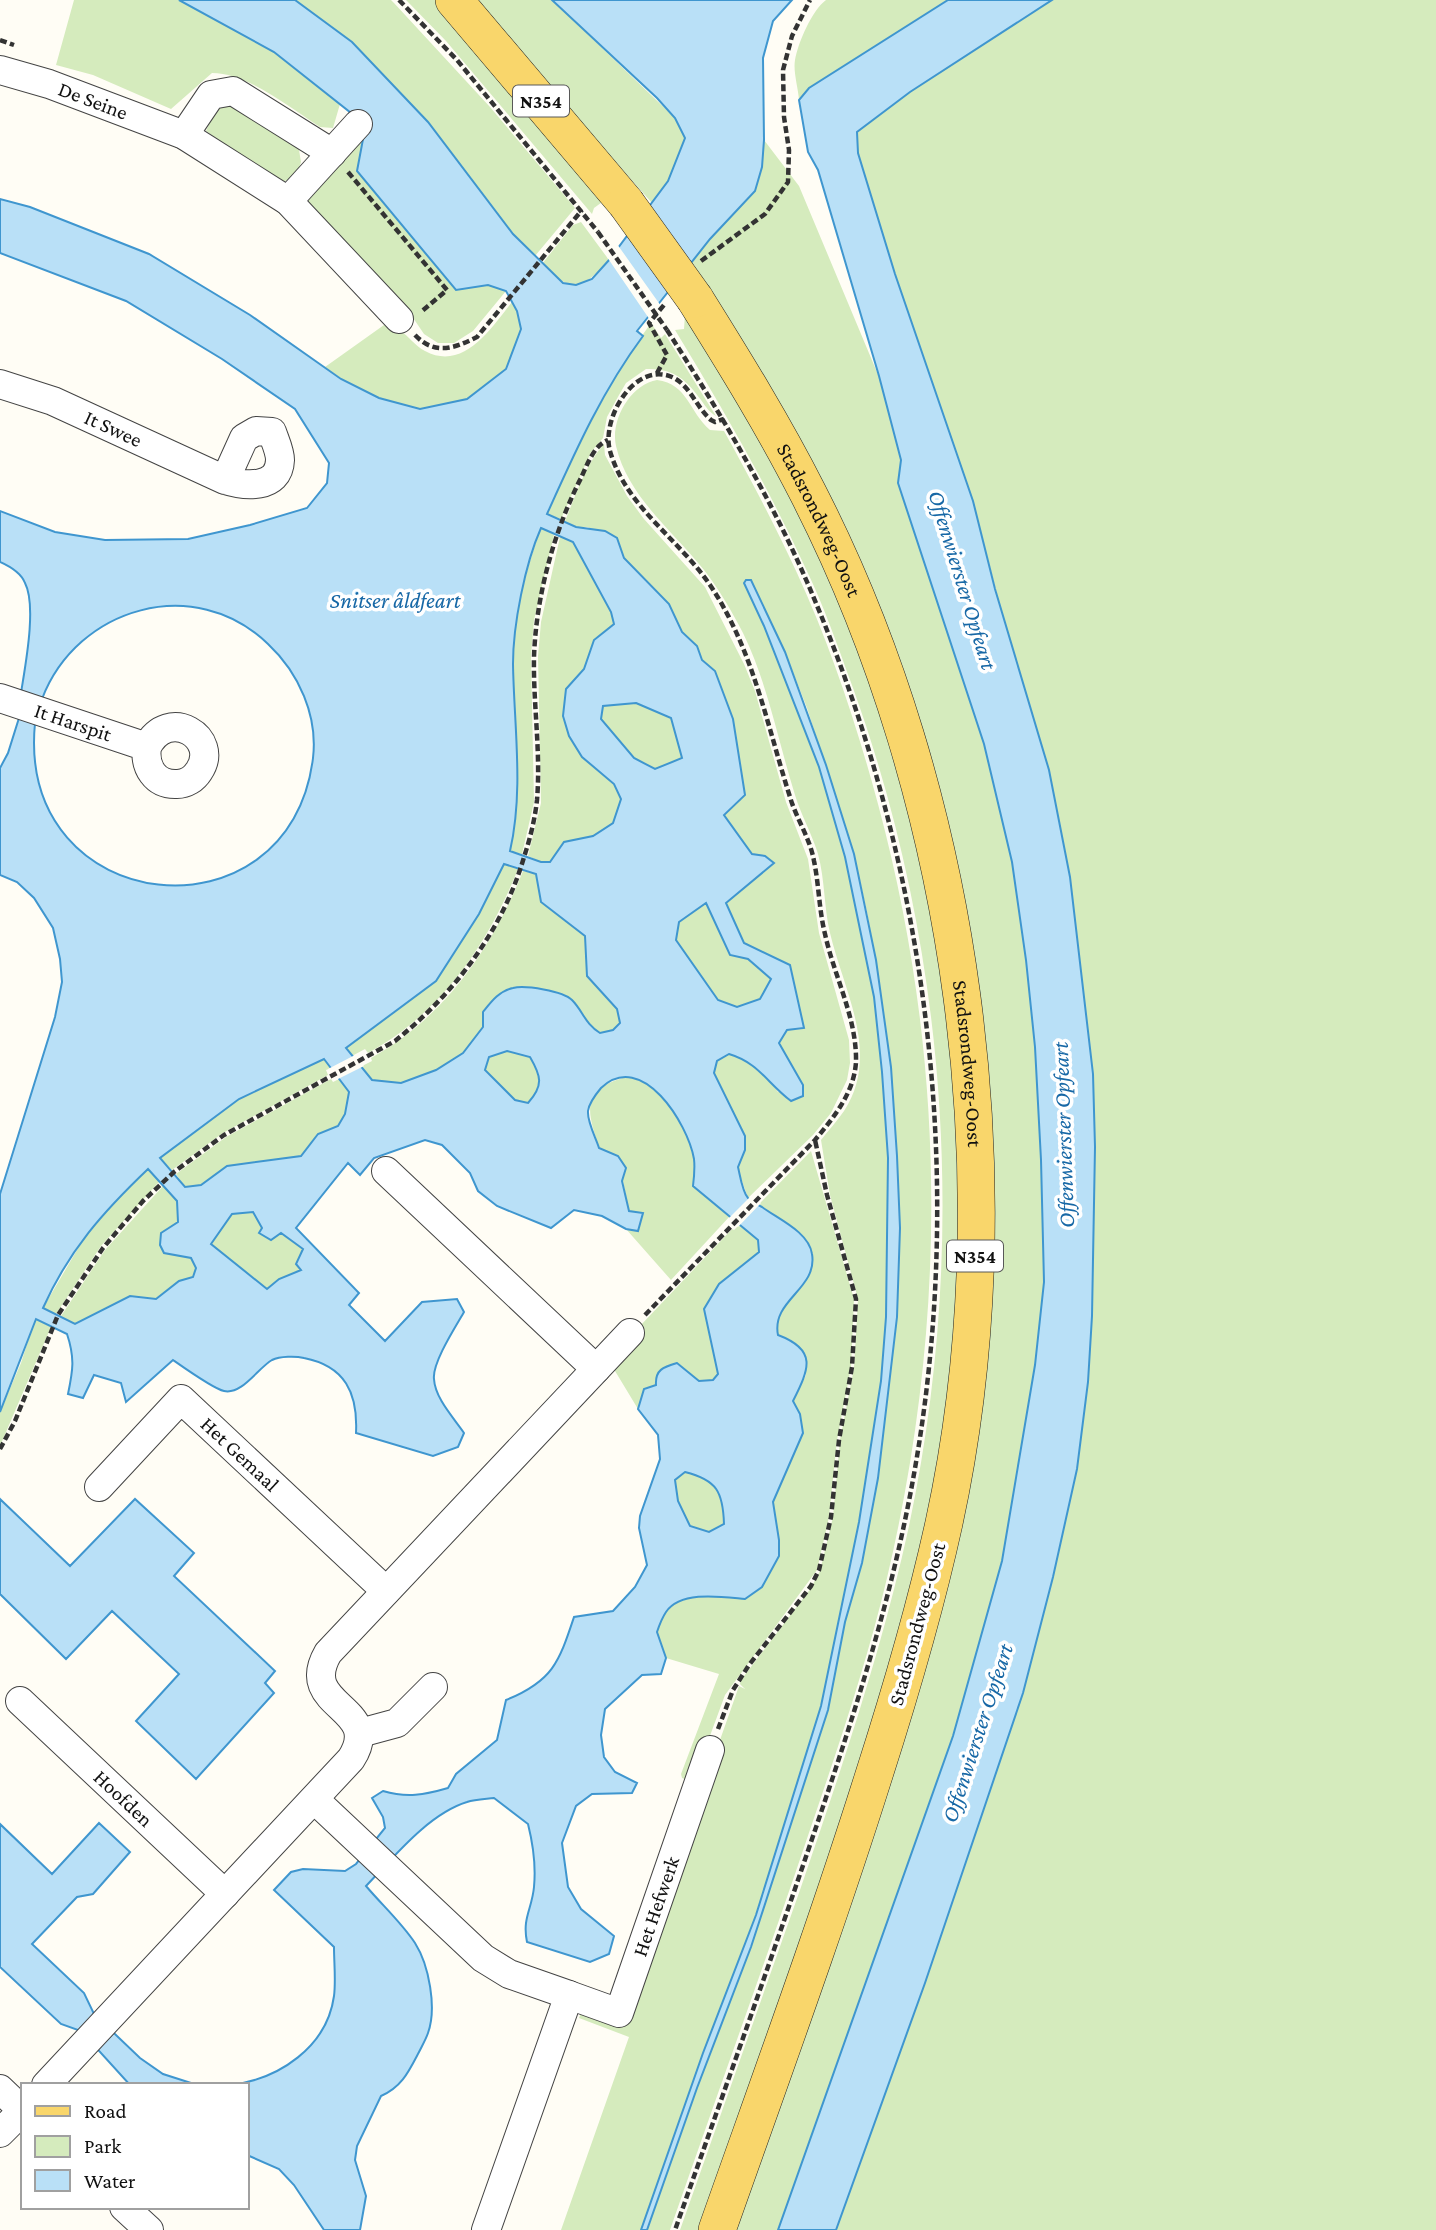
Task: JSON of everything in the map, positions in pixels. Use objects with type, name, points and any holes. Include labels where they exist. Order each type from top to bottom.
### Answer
[{"type":"main road","name":"Stadsrondweg-Oost","points":[[454,0],[626,202],[754,394],[809,495],[847,578],[899,714],[939,862],[960,983],[971,1085],[977,1212],[968,1377],[945,1519],[906,1674],[846,1862],[717,2230]]},
{"type":"street","name":"De Seine","points":[[0,70],[49,84],[184,135],[288,201],[403,322]]},
{"type":"street","points":[[184,135],[211,95],[233,91],[332,153]]},
{"type":"street","points":[[288,201],[358,124]]},
{"type":"street","name":"It Swee","points":[[0,384],[53,401],[225,480]]},
{"type":"street","name":"It Harspit","points":[[6,699],[147,747]]},
{"type":"street","points":[[386,1171],[596,1369]]},
{"type":"street","points":[[48,2083],[314,1800],[358,1749],[360,1733],[357,1723],[326,1692],[320,1676],[328,1653],[629,1333]]},
{"type":"street","name":"Het Gemaal","points":[[99,1487],[181,1399],[386,1591]]},
{"type":"street","points":[[360,1733],[397,1723],[433,1687]]},
{"type":"street","name":"Hoofden","points":[[20,1701],[225,1894]]},
{"type":"street","name":"Het Hefwerk","points":[[314,1800],[474,1950],[496,1967],[619,2013],[710,1750]]},
{"type":"street","points":[[486,2230],[569,1995]]},
{"type":"street","points":[[0,2089],[21,2109]]},
{"type":"street","points":[[0,2133],[21,2111]]},
{"type":"street","points":[[126,2209],[149,2230]]},
{"type":"path","points":[[399,0],[457,60],[598,232],[667,330],[723,419],[802,572],[828,633],[868,746],[897,854],[929,1043],[937,1143],[937,1248],[932,1341],[922,1423],[904,1524],[874,1649],[837,1767],[675,2230]]},
{"type":"path","points":[[657,373],[667,355],[649,323],[686,290],[705,256],[765,214],[788,183],[789,150],[784,117],[783,70],[792,36],[810,0]]},
{"type":"path","points":[[332,153],[447,290],[403,322],[421,341],[437,350],[455,348],[477,337],[582,210]]},
{"type":"path","points":[[629,1333],[729,1226],[815,1140],[844,1101],[856,1063],[855,1040],[850,1019],[824,932],[813,858],[790,800],[760,690],[730,620],[710,584],[631,494],[611,453],[608,440],[611,419],[631,386],[649,374],[657,373],[680,382],[710,420],[715,422],[723,419]]},
{"type":"path","points":[[0,1449],[29,1389],[58,1315],[103,1248],[161,1184],[224,1135],[396,1041],[452,989],[506,908],[525,855],[537,802],[534,656],[538,621],[563,520],[593,453],[601,443],[608,440]]},
{"type":"path","points":[[710,1750],[733,1690],[749,1665],[811,1586],[819,1570],[831,1517],[839,1440],[852,1367],[856,1299],[827,1195],[815,1140]]},
{"type":"green space","points":[[74,0],[179,0],[274,52],[340,104],[333,128],[320,127],[254,85],[226,75],[212,73],[171,109],[93,75],[56,65]]},
{"type":"green space","points":[[295,0],[391,0],[394,3],[490,107],[575,208],[535,256],[513,234],[428,122],[352,42]]},
{"type":"green space","points":[[406,0],[437,0],[605,200],[594,208],[592,214],[446,41]]},
{"type":"green space","points":[[471,0],[552,0],[675,118],[685,138],[668,181],[652,203]]},
{"type":"green space","points":[[826,0],[948,0],[809,88],[799,100],[795,60],[802,36]]},
{"type":"green space","points":[[1052,0],[1436,0],[1436,2230],[836,2230],[925,1983],[1088,1382],[1095,1147],[1093,1074],[1070,877],[973,501],[895,274],[858,153],[857,132],[910,92]]},
{"type":"green space","points":[[225,102],[298,144],[301,162],[296,177],[279,183],[206,131],[218,104]]},
{"type":"green space","points":[[363,128],[474,286],[488,285],[506,291],[473,331],[454,343],[438,343],[424,334],[405,306],[308,202],[312,184]]},
{"type":"green space","points":[[764,140],[799,186],[879,377],[901,460],[898,483],[984,744],[1012,862],[1026,960],[1035,1047],[1044,1282],[1035,1365],[1002,1561],[953,1736],[778,2230],[728,2230],[978,1396],[929,774],[690,263],[762,167]]},
{"type":"green space","points":[[581,222],[609,260],[591,278],[569,284],[542,264],[573,225]]},
{"type":"green space","points":[[512,302],[521,329],[506,369],[467,399],[420,409],[379,398],[325,367],[384,325],[399,330],[425,351],[439,356],[452,356],[476,344]]},
{"type":"green space","points":[[685,315],[768,444],[868,664],[927,869],[962,1139],[957,1361],[910,1615],[703,2230],[680,2230],[831,1800],[873,1664],[909,1526],[927,1421],[939,1315],[943,1209],[939,1103],[928,997],[911,892],[885,789],[853,688],[812,582],[760,476],[675,330],[684,329]]},
{"type":"green space","points":[[651,323],[661,338],[665,334],[716,416],[678,376],[664,370],[646,369],[626,383],[619,395],[607,417],[603,438],[591,452],[561,519],[547,514],[580,441],[624,361]]},
{"type":"green space","points":[[657,380],[682,393],[710,430],[724,431],[789,555],[832,658],[861,745],[901,900],[917,997],[927,1094],[931,1190],[929,1287],[921,1384],[907,1481],[878,1616],[856,1690],[795,1874],[670,2230],[647,2230],[751,1947],[828,1710],[845,1622],[862,1563],[878,1478],[897,1317],[900,1228],[891,1067],[867,912],[854,854],[807,708],[785,652],[744,584],[764,626],[819,766],[845,857],[874,997],[888,1158],[886,1317],[881,1381],[859,1522],[821,1706],[756,1915],[703,2053],[641,2230],[561,2230],[629,2037],[579,2018],[582,2010],[620,2024],[739,1686],[745,1689],[740,1684],[741,1680],[811,1588],[820,1571],[833,1517],[840,1440],[854,1368],[858,1299],[830,1195],[821,1140],[844,1111],[855,1089],[860,1045],[856,1023],[830,933],[818,854],[795,795],[752,652],[710,577],[653,512],[630,481],[616,446],[616,425],[624,405],[639,388]]},
{"type":"green space","points":[[604,444],[605,455],[627,496],[705,587],[744,664],[755,691],[786,802],[808,859],[819,933],[849,1040],[850,1063],[847,1080],[831,1113],[813,1135],[748,1198],[737,1167],[745,1150],[745,1136],[714,1073],[717,1061],[728,1054],[744,1060],[762,1073],[778,1092],[803,1085],[779,1043],[786,1030],[803,1029],[790,965],[744,943],[726,903],[765,856],[752,854],[724,814],[745,795],[733,719],[715,671],[702,660],[696,645],[682,632],[669,604],[624,558],[617,538],[587,527],[576,527],[565,521],[586,471]]},
{"type":"green space","points":[[541,528],[554,535],[534,620],[531,656],[534,802],[522,854],[509,851],[514,828],[517,782],[513,664],[521,595]]},
{"type":"green space","points":[[560,537],[573,542],[611,612],[614,624],[594,640],[584,669],[566,689],[581,757],[614,784],[621,799],[613,823],[593,836],[564,842],[550,862],[541,862],[528,856],[541,803],[538,656],[541,622]]},
{"type":"green space","points":[[636,703],[671,718],[682,758],[655,769],[634,758],[601,719],[603,706]]},
{"type":"green space","points":[[504,863],[518,869],[492,924],[459,975],[439,998],[394,1037],[368,1053],[365,1049],[352,1056],[346,1048],[436,981],[479,914]]},
{"type":"green space","points":[[523,871],[536,874],[541,902],[585,936],[587,976],[617,1009],[621,1023],[613,1030],[600,1034],[589,1026],[570,998],[484,1027],[463,1053],[436,1070],[401,1083],[372,1080],[360,1067],[372,1061],[371,1058],[421,1023],[463,978],[497,927]]},
{"type":"green space","points":[[706,902],[730,955],[748,959],[772,979],[760,999],[737,1007],[718,1001],[676,940],[679,922]]},
{"type":"green space","points":[[507,1051],[530,1057],[537,1070],[539,1086],[528,1103],[515,1100],[485,1070],[488,1057]]},
{"type":"green space","points":[[324,1059],[331,1068],[326,1070],[328,1075],[223,1133],[172,1170],[160,1158],[239,1099]]},
{"type":"green space","points":[[626,1077],[642,1080],[669,1103],[691,1147],[694,1186],[730,1216],[671,1280],[626,1229],[638,1231],[629,1211],[618,1156],[599,1148],[592,1123],[590,1112],[594,1095],[611,1082]]},
{"type":"green space","points":[[331,1079],[333,1082],[339,1079],[349,1092],[346,1114],[338,1126],[318,1134],[301,1156],[227,1166],[201,1185],[185,1187],[176,1174],[226,1137]]},
{"type":"green space","points":[[811,1151],[854,1299],[851,1367],[837,1440],[829,1517],[817,1570],[725,1695],[693,1782],[682,1778],[681,1774],[719,1674],[666,1658],[657,1632],[666,1612],[681,1600],[702,1596],[745,1599],[779,1540],[773,1502],[803,1433],[800,1414],[793,1401],[806,1375],[791,1340],[778,1335],[778,1325],[783,1309],[811,1272],[794,1230],[758,1205]]},
{"type":"green space","points":[[148,1169],[159,1182],[101,1246],[56,1314],[43,1308],[87,1233],[109,1206]]},
{"type":"green space","points":[[163,1186],[177,1200],[178,1222],[161,1233],[164,1253],[191,1258],[196,1268],[193,1277],[179,1281],[155,1299],[130,1296],[75,1324],[61,1316],[105,1250]]},
{"type":"green space","points":[[253,1211],[262,1228],[259,1233],[281,1233],[304,1249],[302,1270],[279,1279],[267,1289],[210,1244],[231,1214]]},
{"type":"green space","points":[[740,1224],[758,1240],[759,1252],[719,1284],[704,1309],[718,1374],[713,1380],[699,1381],[677,1363],[656,1385],[644,1389],[638,1409],[612,1366],[640,1326],[732,1229]]},
{"type":"green space","points":[[35,1319],[51,1327],[0,1446],[0,1412],[21,1363]]},
{"type":"green space","points":[[685,1472],[704,1479],[716,1489],[720,1496],[725,1524],[709,1532],[690,1526],[678,1500],[675,1480]]},
{"type":"water","name":"Snitser âldfeart","points":[[179,0],[295,0],[352,42],[428,122],[513,234],[563,283],[576,285],[592,279],[609,260],[668,181],[685,138],[675,118],[657,98],[552,0],[792,0],[773,21],[763,58],[764,140],[762,167],[755,191],[710,239],[637,331],[643,336],[602,400],[547,514],[576,527],[605,531],[617,538],[624,558],[669,604],[682,632],[697,646],[702,660],[715,671],[733,719],[745,795],[724,815],[752,854],[765,856],[774,863],[726,903],[744,943],[790,965],[804,1028],[787,1030],[779,1043],[803,1085],[803,1096],[791,1101],[755,1068],[729,1054],[717,1061],[714,1073],[745,1136],[745,1150],[738,1167],[746,1195],[805,1239],[810,1246],[812,1266],[802,1286],[781,1312],[778,1323],[778,1335],[799,1347],[805,1354],[806,1362],[803,1379],[793,1401],[800,1414],[803,1433],[773,1502],[779,1556],[762,1587],[745,1599],[703,1596],[692,1598],[673,1605],[665,1614],[657,1632],[666,1658],[661,1674],[642,1675],[605,1709],[601,1735],[604,1757],[615,1772],[637,1783],[632,1793],[592,1794],[576,1806],[562,1843],[568,1887],[581,1909],[614,1936],[609,1954],[590,1962],[527,1942],[526,1926],[535,1879],[530,1832],[528,1824],[494,1798],[467,1802],[453,1808],[412,1838],[366,1886],[404,1928],[420,1952],[432,1999],[431,2023],[412,2066],[400,2083],[381,2096],[357,2146],[355,2160],[366,2196],[360,2230],[324,2230],[294,2185],[279,2169],[248,2155],[248,2083],[243,2083],[283,2068],[311,2045],[330,2014],[334,1996],[334,1947],[274,1890],[291,1872],[303,1869],[345,1871],[356,1864],[385,1828],[383,1817],[372,1798],[383,1791],[416,1795],[448,1788],[456,1774],[497,1740],[506,1700],[534,1685],[552,1668],[564,1646],[574,1617],[613,1611],[635,1587],[647,1565],[639,1528],[640,1516],[660,1459],[658,1435],[638,1409],[644,1389],[656,1385],[661,1370],[677,1363],[699,1381],[713,1380],[718,1374],[704,1309],[719,1284],[759,1252],[758,1240],[693,1186],[694,1162],[690,1144],[673,1111],[661,1096],[647,1084],[632,1078],[617,1078],[597,1093],[588,1115],[599,1148],[618,1156],[626,1168],[622,1181],[629,1211],[643,1213],[638,1231],[626,1229],[602,1216],[574,1210],[551,1228],[497,1206],[478,1191],[470,1173],[442,1145],[425,1140],[374,1158],[360,1175],[348,1163],[296,1228],[359,1293],[349,1305],[385,1341],[422,1302],[457,1299],[464,1312],[441,1354],[434,1379],[441,1400],[464,1433],[458,1447],[433,1456],[356,1433],[354,1406],[346,1384],[330,1367],[301,1357],[272,1360],[243,1385],[231,1391],[213,1386],[173,1360],[126,1402],[121,1383],[94,1375],[83,1398],[68,1394],[72,1364],[67,1334],[36,1319],[0,1412],[0,1194],[55,1017],[62,982],[53,928],[34,898],[17,882],[0,875],[0,768],[8,753],[19,718],[35,723],[41,788],[67,838],[109,870],[158,884],[210,881],[257,859],[294,819],[313,758],[314,742],[304,696],[289,668],[268,644],[239,622],[207,610],[174,606],[141,610],[110,622],[82,642],[59,667],[42,699],[21,693],[29,637],[30,606],[23,579],[0,562],[0,511],[55,532],[105,540],[188,539],[307,508],[327,483],[329,463],[295,409],[222,359],[126,301],[0,253],[0,199],[30,207],[149,254],[250,315],[341,379],[379,398],[420,409],[467,399],[506,369],[521,329],[517,311],[506,291],[488,285],[456,290],[357,171],[364,134],[356,117],[274,52]],"holes":[[[541,528],[573,542],[611,612],[614,624],[594,640],[584,669],[566,689],[563,716],[569,736],[582,757],[614,784],[621,799],[613,823],[593,836],[564,842],[550,862],[541,862],[510,851],[517,805],[513,664],[515,631],[530,559]],[[636,703],[671,718],[682,758],[655,769],[634,758],[601,719],[603,706]],[[504,864],[536,874],[541,902],[585,936],[587,976],[617,1009],[620,1023],[613,1030],[600,1033],[591,1026],[576,1004],[561,994],[526,987],[508,989],[499,994],[483,1012],[483,1027],[463,1053],[436,1070],[401,1083],[372,1080],[346,1048],[436,981],[479,914]],[[706,903],[730,955],[748,959],[771,979],[760,999],[737,1007],[718,1000],[676,940],[679,922]],[[507,1051],[530,1057],[537,1070],[539,1086],[528,1103],[515,1100],[485,1070],[489,1057]],[[324,1059],[349,1092],[345,1114],[338,1126],[318,1134],[301,1156],[227,1166],[201,1185],[185,1187],[160,1158],[239,1099]],[[148,1169],[177,1201],[178,1222],[161,1233],[160,1245],[164,1253],[191,1258],[196,1268],[193,1277],[179,1281],[156,1299],[130,1296],[75,1324],[43,1308],[64,1268],[88,1233]],[[253,1212],[262,1228],[259,1233],[271,1240],[281,1233],[303,1249],[296,1264],[301,1270],[279,1279],[267,1289],[211,1244],[232,1214]],[[685,1472],[696,1475],[716,1489],[722,1504],[724,1524],[709,1532],[690,1526],[678,1501],[675,1480]]]},
{"type":"water","name":"Offenwierster Opfeart","points":[[948,0],[1052,0],[910,92],[857,132],[858,153],[895,274],[973,501],[995,589],[1049,770],[1070,877],[1093,1074],[1095,1147],[1088,1382],[1077,1469],[1023,1693],[925,1983],[836,2230],[778,2230],[953,1736],[1002,1561],[1035,1365],[1044,1282],[1035,1047],[1012,862],[984,744],[898,483],[901,460],[818,170],[808,152],[799,100],[809,88]]},
{"type":"water","points":[[751,580],[785,652],[826,765],[854,854],[876,960],[891,1067],[897,1156],[900,1228],[897,1317],[878,1478],[862,1563],[845,1622],[828,1710],[751,1947],[647,2230],[641,2230],[703,2053],[756,1915],[821,1706],[859,1522],[881,1381],[886,1317],[888,1158],[874,997],[845,857],[819,767],[764,626],[744,583]]},
{"type":"water","points":[[0,1499],[70,1566],[135,1499],[194,1553],[174,1576],[275,1671],[265,1683],[274,1693],[196,1779],[136,1721],[179,1674],[112,1611],[66,1659],[0,1594]]},
{"type":"water","points":[[99,1823],[130,1852],[93,1894],[77,1897],[32,1944],[84,1993],[94,2014],[140,2058],[163,2074],[191,2083],[128,2083],[81,2031],[61,2024],[0,1967],[0,1824],[52,1874]]},
{"type":"pier","points":[[617,244],[661,306],[650,320],[607,257]]},
{"type":"pier","points":[[355,1055],[364,1066],[336,1080],[328,1069]]},
{"type":"pier","points":[[751,1196],[761,1203],[738,1227],[728,1219]]}]
